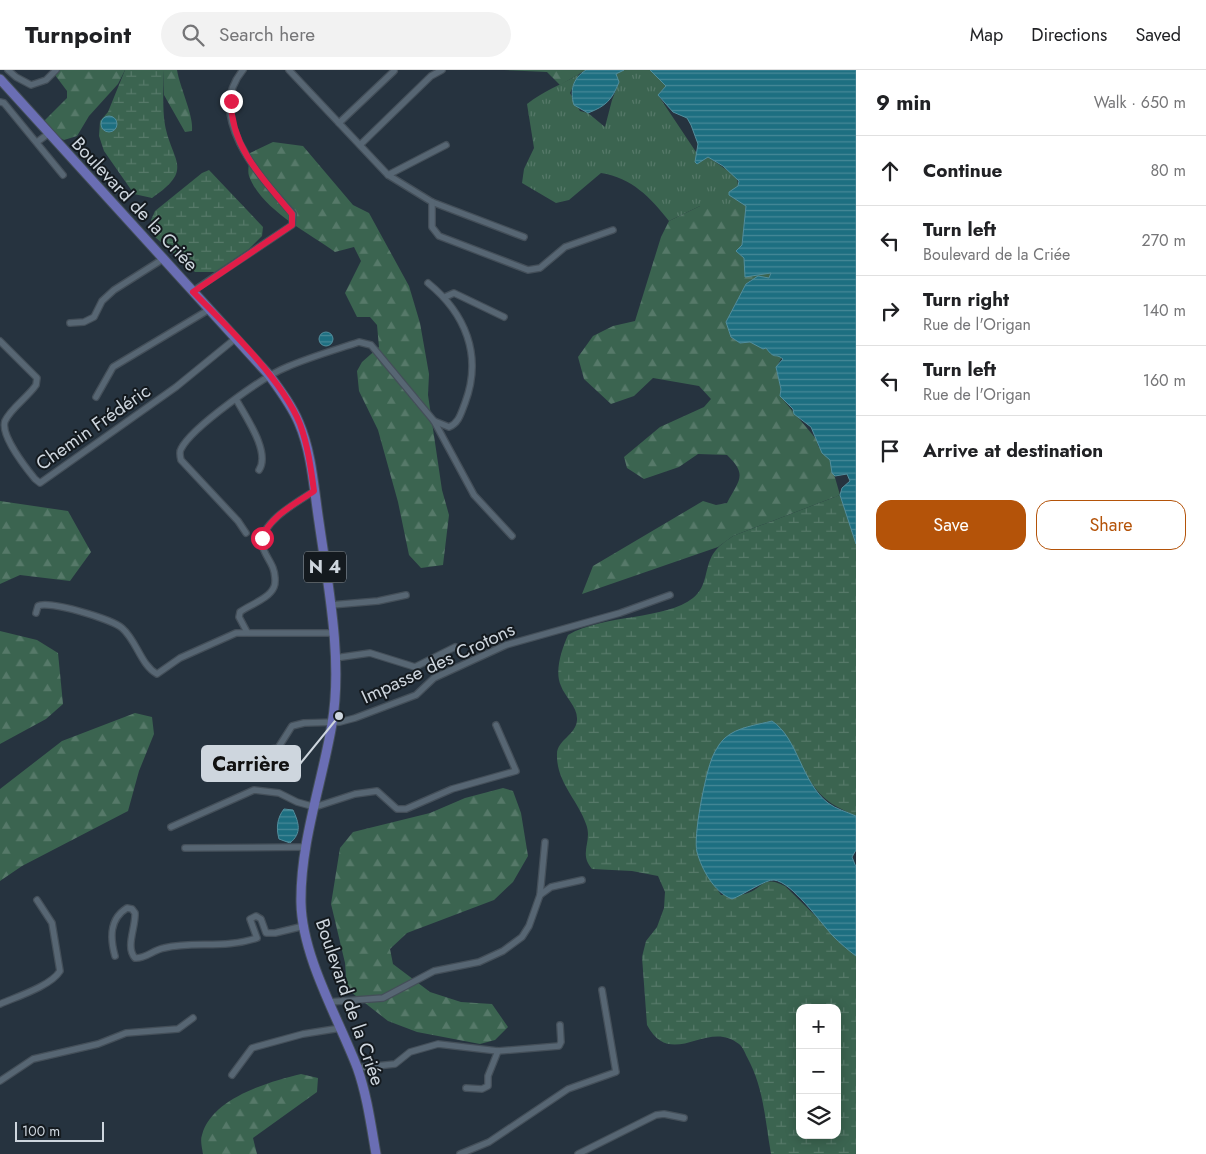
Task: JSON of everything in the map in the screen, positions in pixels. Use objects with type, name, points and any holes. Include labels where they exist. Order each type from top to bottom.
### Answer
[{"type":"main road","name":"Boulevard de la Criée","points":[[0,79],[269,375],[300,423],[314,491],[331,605],[335,658],[332,722],[306,848],[301,904],[304,926],[329,1002],[363,1086],[376,1154]]},
{"type":"street","points":[[8,70],[31,85],[46,80],[56,70]]},
{"type":"street","points":[[193,292],[292,225],[294,219],[292,214],[252,166],[238,140],[231,112],[231,101],[237,79],[243,70]]},
{"type":"street","points":[[289,70],[388,175],[432,202],[524,237]]},
{"type":"street","points":[[339,123],[394,70]]},
{"type":"street","points":[[360,144],[431,76],[442,70]]},
{"type":"street","points":[[0,102],[4,103],[63,175]]},
{"type":"street","points":[[37,142],[48,134]]},
{"type":"street","points":[[388,175],[446,144]]},
{"type":"street","points":[[432,202],[432,227],[439,236],[528,270],[540,268],[565,247],[613,230]]},
{"type":"street","points":[[70,323],[84,322],[94,317],[102,301],[114,290],[163,259]]},
{"type":"street","points":[[428,282],[445,297],[464,327],[469,338],[472,365],[470,386],[458,420],[449,427],[434,421]]},
{"type":"street","points":[[445,297],[454,293],[504,317]]},
{"type":"street","points":[[96,397],[113,368],[210,309]]},
{"type":"street","name":"Chemin Frédéric","points":[[0,341],[36,378],[36,386],[6,419],[3,428],[10,444],[34,479],[40,483],[176,387],[236,338]]},
{"type":"street","points":[[246,533],[238,521],[181,460],[180,453],[182,447],[195,432],[269,375],[287,366],[365,342],[371,345],[434,421],[474,496],[512,536]]},
{"type":"street","points":[[236,399],[262,448],[263,464],[259,470]]},
{"type":"street","points":[[247,632],[239,617],[240,612],[268,594],[274,587],[274,573],[262,547],[265,530],[279,516],[314,491]]},
{"type":"street","points":[[331,605],[378,601],[406,595]]},
{"type":"street","name":"Impasse des Crotons","points":[[264,750],[278,748],[292,726],[355,718],[416,695],[434,678],[506,645],[620,613],[670,595]]},
{"type":"street","points":[[36,613],[38,606],[46,604],[84,613],[121,627],[132,638],[150,670],[157,674],[172,662],[236,633],[334,633]]},
{"type":"street","points":[[335,658],[370,653],[415,667],[455,647]]},
{"type":"street","points":[[171,827],[254,790],[279,793],[297,802],[315,807],[355,794],[377,791],[397,809],[406,809],[452,790],[516,771],[496,725]]},
{"type":"street","points":[[329,1002],[383,998],[434,971],[479,962],[503,952],[526,931],[540,895],[545,842]]},
{"type":"street","points":[[185,848],[306,848]]},
{"type":"street","points":[[540,895],[551,887],[582,880]]},
{"type":"street","points":[[0,1004],[46,984],[56,977],[60,971],[52,923],[37,900]]},
{"type":"street","points":[[115,956],[110,938],[114,922],[120,912],[127,908],[132,909],[135,913],[136,923],[131,945],[131,955],[140,959],[166,947],[240,944],[257,938],[250,919],[256,916],[261,919],[266,932],[275,934],[304,926]]},
{"type":"street","points":[[460,1154],[500,1136],[568,1089],[616,1072],[602,990]]},
{"type":"street","points":[[0,1082],[32,1059],[98,1044],[126,1033],[178,1029],[193,1018]]},
{"type":"street","points":[[357,1068],[395,1064],[410,1052],[438,1044],[498,1051],[558,1046],[561,1042],[560,1026]]},
{"type":"street","points":[[232,1075],[252,1048],[304,1034],[340,1028]]},
{"type":"street","points":[[466,1088],[482,1089],[488,1086],[488,1076],[498,1051]]},
{"type":"street","points":[[578,1154],[656,1115],[664,1114],[684,1118]]},
{"type":"green space","points":[[59,70],[125,70],[118,84],[89,116],[77,136],[64,140],[57,136],[44,121],[67,98],[67,91],[55,75]]},
{"type":"green space","points":[[125,70],[163,70],[164,118],[168,138],[177,164],[177,172],[173,180],[152,198],[134,194],[104,151],[99,136],[100,121],[108,112]]},
{"type":"green space","points":[[163,70],[177,70],[191,118],[192,131],[185,132],[164,95]]},
{"type":"green space","points":[[504,70],[586,70],[560,85],[547,72]]},
{"type":"green space","points":[[624,70],[650,70],[666,86],[658,95],[702,161],[708,157],[737,177],[738,186],[729,195],[746,206],[700,206],[669,221],[640,190],[622,179],[601,173],[569,200],[556,203],[522,183],[524,169],[534,148],[527,104],[539,95],[579,74],[570,93],[580,111],[588,113],[605,127],[619,82],[615,74]]},
{"type":"green space","points":[[273,142],[303,146],[353,205],[369,213],[409,286],[420,323],[429,374],[428,395],[442,490],[449,515],[443,565],[421,568],[409,555],[398,502],[378,430],[359,391],[357,371],[362,362],[379,347],[377,325],[370,317],[357,317],[345,293],[361,261],[354,247],[335,252],[299,228],[274,209],[255,188],[248,174],[250,153]]},
{"type":"green space","points":[[209,170],[263,227],[262,236],[249,249],[215,272],[195,272],[155,237],[151,220],[155,211],[202,173]]},
{"type":"green space","points":[[700,206],[746,206],[742,245],[736,251],[744,258],[748,276],[771,272],[769,278],[751,280],[746,284],[726,322],[731,337],[740,343],[750,342],[782,357],[776,368],[781,389],[780,396],[817,440],[818,446],[830,460],[840,495],[733,536],[718,547],[582,594],[593,566],[703,501],[716,505],[727,503],[738,483],[738,468],[727,455],[698,454],[679,467],[644,479],[627,468],[624,457],[660,427],[704,407],[711,399],[699,386],[653,378],[634,396],[611,404],[584,379],[578,357],[593,336],[613,326],[635,321],[661,237],[669,221]]},
{"type":"green space","points":[[840,495],[856,544],[856,816],[825,799],[803,771],[701,864],[721,895],[745,894],[771,881],[785,886],[856,956],[856,1154],[771,1154],[757,1080],[740,1045],[727,1038],[715,1037],[679,1044],[667,1044],[657,1038],[647,1025],[642,957],[646,941],[657,927],[664,908],[665,892],[658,876],[632,871],[592,869],[586,858],[588,830],[586,824],[560,773],[558,749],[573,730],[577,720],[577,715],[561,686],[558,674],[561,653],[568,635],[599,623],[667,610],[693,598],[704,583],[710,560],[720,546],[733,536]]},
{"type":"green space","points":[[0,501],[68,511],[91,552],[70,581],[20,575],[0,584]]},
{"type":"green space","points":[[0,631],[37,640],[58,653],[63,704],[46,719],[0,744]]},
{"type":"green space","points":[[135,713],[152,717],[154,734],[139,771],[128,811],[22,866],[0,881],[0,789],[62,741]]},
{"type":"green space","points":[[503,788],[513,791],[521,813],[528,856],[513,882],[494,900],[407,933],[390,949],[393,964],[430,992],[461,1002],[492,1004],[508,1027],[495,1040],[480,1044],[417,1032],[388,1021],[347,989],[345,963],[331,904],[340,848],[353,832],[430,813],[465,798]]},
{"type":"green space","points":[[301,1074],[318,1078],[317,1092],[253,1138],[257,1154],[203,1154],[202,1135],[208,1122],[217,1111],[229,1102],[258,1087]]},
{"type":"water","points":[[586,70],[624,70],[616,74],[619,82],[611,98],[604,105],[588,113],[574,105],[572,95],[575,81]]},
{"type":"water","points":[[650,70],[856,70],[856,544],[840,495],[842,488],[850,481],[847,474],[835,476],[832,473],[830,460],[822,453],[811,427],[794,414],[793,409],[780,396],[781,389],[776,367],[783,359],[773,355],[766,348],[763,349],[750,342],[740,343],[731,337],[726,322],[746,284],[758,276],[769,278],[771,273],[745,277],[744,258],[736,251],[742,245],[746,206],[729,195],[729,192],[738,186],[739,181],[723,166],[708,157],[697,164],[695,162],[698,144],[691,125],[687,118],[673,112],[658,95],[666,86]]},
{"type":"water","points":[[109,116],[115,118],[117,124],[115,130],[109,132],[103,130],[101,124],[103,118]]},
{"type":"water","points":[[323,332],[329,332],[333,339],[329,346],[323,346],[319,342],[319,336]]},
{"type":"water","points":[[772,721],[788,738],[805,772],[819,794],[831,805],[856,816],[856,850],[852,857],[856,867],[856,956],[833,936],[797,895],[781,882],[770,880],[732,899],[714,886],[699,859],[696,844],[700,806],[715,752],[723,740],[735,731]]},
{"type":"water","points":[[284,809],[293,810],[298,824],[298,832],[290,843],[279,839],[278,835],[277,827]]},
{"type":"place","name":"Carrière","points":[[339,716]]},
{"type":"route","points":[[231,101],[234,126],[243,150],[252,166],[292,214],[294,219],[292,225],[193,292],[269,375],[290,405],[300,423],[314,491],[270,524],[262,538]]}]
